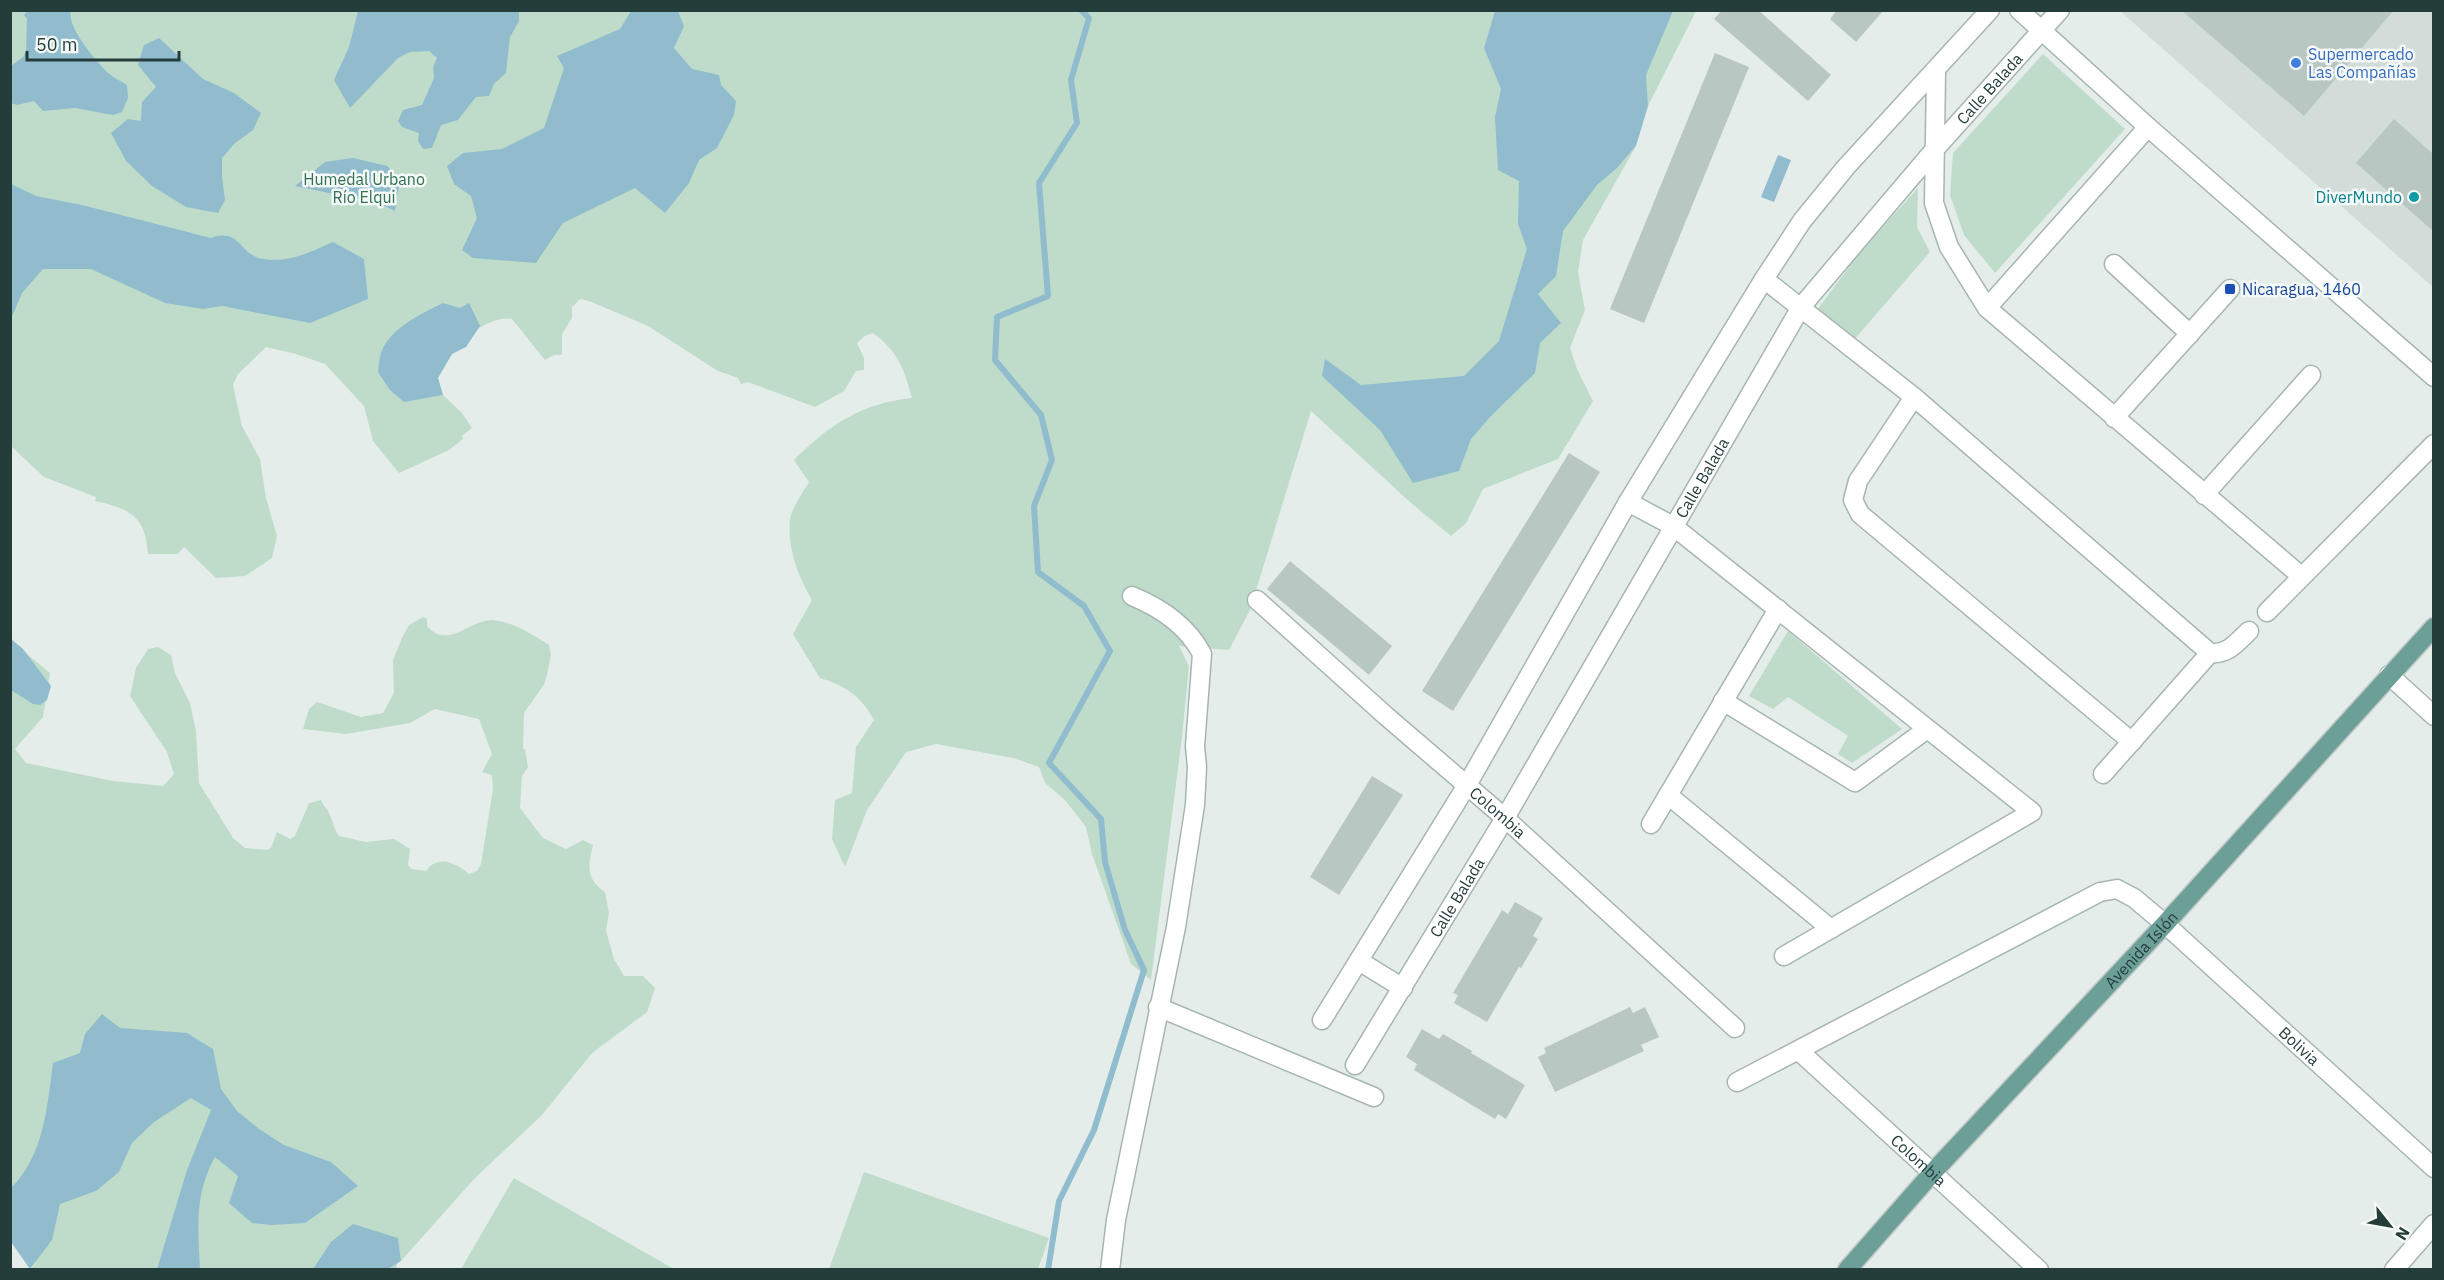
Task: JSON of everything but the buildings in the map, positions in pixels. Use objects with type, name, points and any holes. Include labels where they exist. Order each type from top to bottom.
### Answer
[{"type":"main road","name":"Avenida Islón","points":[[1847,1269],[2165,924],[2433,627]]},
{"type":"street","points":[[1322,1020],[1467,785],[1628,502],[1802,221],[1846,167],[1936,72],[1990,10]]},
{"type":"street","points":[[2019,10],[2148,127],[2433,377]]},
{"type":"street","name":"Calle Balada","points":[[1355,1065],[1505,818],[1801,307],[1935,149],[2060,10]]},
{"type":"street","points":[[1936,72],[1934,203],[1949,247],[1986,308],[2301,576]]},
{"type":"street","points":[[1986,308],[2148,127]]},
{"type":"street","points":[[2114,264],[2190,334]]},
{"type":"street","points":[[1764,279],[1914,397],[2210,652],[2220,654],[2228,650],[2249,631]]},
{"type":"street","points":[[2114,418],[2230,289]]},
{"type":"street","points":[[2204,495],[2311,375]]},
{"type":"street","points":[[1914,397],[1858,481],[1853,501],[1860,514],[2132,742]]},
{"type":"street","points":[[2267,612],[2433,444]]},
{"type":"street","points":[[1628,502],[1673,526],[2032,813],[1784,956]]},
{"type":"street","points":[[1110,1269],[1116,1220],[1176,927],[1195,804],[1197,767],[1195,746],[1202,654],[1196,642],[1176,621],[1151,604],[1132,596]]},
{"type":"street","name":"Colombia","points":[[1257,600],[1505,818],[1735,1028]]},
{"type":"street","points":[[1651,824],[1778,609]]},
{"type":"street","points":[[2103,774],[2210,652]]},
{"type":"street","points":[[2389,675],[2433,716]]},
{"type":"street","points":[[1724,701],[1855,782],[1927,729]]},
{"type":"street","points":[[1668,795],[1831,929]]},
{"type":"street","name":"Bolivia","points":[[1737,1082],[2100,892],[2117,889],[2134,898],[2165,924],[2433,1168]]},
{"type":"street","points":[[1359,961],[1403,988]]},
{"type":"street","points":[[1158,1007],[1374,1097]]},
{"type":"street","name":"Colombia","points":[[1799,1051],[2039,1269]]},
{"type":"street","points":[[2394,1269],[2433,1224]]},
{"type":"shaded area","points":[[2120,11],[2433,11],[2433,287]]},
{"type":"green space","name":"Humedal Urbano Río Elqui","points":[[10,11],[1696,11],[1648,106],[1647,98],[1617,168],[1636,146],[1583,240],[1578,272],[1585,310],[1570,348],[1577,369],[1593,401],[1558,459],[1483,489],[1466,523],[1451,536],[1411,503],[1311,411],[1250,610],[1229,650],[1179,646],[1189,666],[1151,980],[1131,964],[1092,854],[1086,827],[1065,800],[1045,783],[1039,767],[1013,758],[936,744],[906,752],[867,810],[845,867],[832,839],[835,800],[852,793],[856,747],[874,720],[864,704],[852,693],[820,678],[793,634],[812,600],[798,571],[790,541],[791,515],[809,482],[794,460],[820,436],[847,418],[877,405],[912,398],[899,361],[889,347],[873,333],[857,343],[864,358],[864,370],[856,371],[844,391],[815,407],[748,382],[741,384],[738,378],[718,371],[648,326],[589,301],[580,299],[572,307],[572,318],[562,334],[562,355],[554,355],[545,360],[512,319],[501,319],[489,323],[466,338],[447,360],[437,381],[437,396],[443,395],[462,413],[472,428],[449,450],[399,473],[373,441],[364,406],[325,364],[266,347],[238,374],[233,385],[242,426],[260,459],[266,498],[277,536],[272,558],[245,576],[216,578],[184,547],[178,554],[148,554],[143,530],[134,516],[118,507],[95,501],[96,497],[44,477],[11,446]]},
{"type":"green space","points":[[2043,54],[2125,129],[1995,273],[1964,235],[1950,195],[1953,153]]},
{"type":"green space","points":[[1918,188],[1917,227],[1930,252],[1853,341],[1817,310],[1861,251]]},
{"type":"green space","points":[[423,617],[427,619],[427,626],[435,633],[443,635],[451,635],[483,621],[492,620],[514,626],[549,645],[551,656],[545,683],[524,713],[523,749],[525,749],[528,767],[522,776],[520,808],[543,838],[566,849],[583,840],[593,845],[590,872],[594,882],[605,892],[609,913],[606,930],[614,959],[624,976],[643,976],[655,988],[647,1012],[592,1053],[542,1115],[474,1179],[401,1261],[398,1238],[387,1235],[397,1264],[396,1269],[31,1269],[35,1263],[11,1199],[11,641],[50,673],[43,717],[15,749],[26,763],[113,781],[163,786],[174,774],[167,752],[130,696],[136,668],[148,649],[158,647],[171,655],[175,673],[190,703],[196,731],[199,783],[233,838],[245,848],[267,850],[271,848],[277,832],[290,839],[295,836],[309,803],[321,800],[339,836],[366,842],[394,839],[410,849],[408,865],[411,869],[426,871],[436,863],[447,862],[469,874],[477,871],[481,864],[493,789],[492,775],[482,772],[492,754],[479,719],[435,709],[410,723],[346,734],[303,729],[309,709],[317,702],[361,717],[383,713],[394,693],[393,660],[402,638],[409,625]]},
{"type":"green space","points":[[1788,631],[1902,729],[1852,763],[1838,754],[1848,736],[1788,697],[1773,709],[1749,696]]},
{"type":"green space","points":[[864,1172],[1049,1238],[1038,1269],[829,1269]]},
{"type":"green space","points":[[514,1178],[674,1269],[461,1269]]},
{"type":"water","points":[[27,11],[71,11],[73,25],[89,52],[109,74],[127,85],[128,98],[122,112],[113,115],[75,108],[43,111],[34,101],[17,105],[11,103],[11,66],[26,52],[27,19],[24,15]]},
{"type":"water","points":[[358,11],[519,11],[519,21],[510,37],[506,73],[494,84],[489,96],[476,97],[458,120],[441,125],[432,148],[423,149],[418,141],[419,133],[402,127],[398,121],[403,110],[422,105],[434,78],[433,67],[437,58],[429,51],[410,52],[398,58],[350,108],[334,80],[349,47]]},
{"type":"water","points":[[631,11],[678,11],[684,26],[674,48],[692,69],[719,75],[721,85],[736,101],[734,115],[717,148],[699,160],[689,183],[665,213],[635,188],[563,223],[536,263],[473,258],[462,250],[477,218],[471,196],[454,184],[447,166],[463,153],[502,149],[544,128],[564,68],[557,56],[620,29]]},
{"type":"water","points":[[1495,11],[1673,11],[1646,75],[1648,106],[1636,146],[1617,168],[1597,185],[1563,231],[1556,276],[1538,294],[1561,323],[1540,343],[1535,373],[1471,439],[1459,471],[1413,483],[1380,430],[1322,376],[1325,359],[1361,385],[1464,376],[1499,341],[1527,249],[1518,224],[1519,181],[1498,170],[1495,117],[1501,89],[1484,48]]},
{"type":"water","points":[[159,38],[203,79],[234,93],[261,113],[253,130],[235,143],[222,158],[225,200],[218,213],[186,207],[152,186],[126,161],[111,133],[128,119],[141,121],[142,102],[156,87],[138,65],[144,45]]},
{"type":"water","points":[[1778,155],[1791,160],[1774,202],[1761,197]]},
{"type":"water","points":[[353,158],[387,166],[400,178],[395,211],[378,203],[295,186],[325,162]]},
{"type":"water","points":[[11,184],[36,196],[82,205],[211,238],[228,236],[249,253],[264,259],[291,258],[333,242],[364,259],[368,299],[310,323],[222,306],[203,309],[165,303],[91,269],[43,269],[22,293],[11,319]]},
{"type":"water","points":[[443,303],[460,308],[469,303],[480,326],[466,347],[452,354],[438,378],[443,395],[404,402],[390,390],[378,372],[381,353],[391,336],[399,329]]},
{"type":"water","points":[[10,638],[23,649],[51,686],[47,700],[40,705],[33,704],[11,690]]},
{"type":"water","points":[[102,1014],[120,1028],[187,1033],[213,1049],[221,1089],[237,1111],[284,1145],[331,1162],[358,1186],[305,1223],[271,1225],[252,1223],[229,1203],[238,1176],[215,1157],[200,1198],[198,1225],[200,1269],[157,1269],[187,1170],[211,1110],[191,1098],[154,1122],[132,1143],[119,1172],[96,1191],[60,1204],[52,1240],[30,1269],[11,1242],[11,1188],[31,1161],[37,1146],[46,1114],[53,1063],[80,1053],[85,1034]]},
{"type":"water","points":[[353,1224],[398,1238],[401,1261],[388,1269],[313,1269],[331,1242]]},
{"type":"waterway","points":[[1048,1270],[1059,1201],[1094,1130],[1144,970],[1125,930],[1105,862],[1101,819],[1049,763],[1110,651],[1084,606],[1038,572],[1034,506],[1052,460],[1041,415],[995,360],[997,317],[1048,296],[1039,183],[1077,123],[1071,80],[1089,18],[1081,10]]},
{"type":"place","name":"Supermercado Las Compañías","points":[[2296,63]]},
{"type":"place","name":"DiverMundo","points":[[2414,197]]},
{"type":"place","name":"Nicaragua, 1460","points":[[2230,289]]}]
